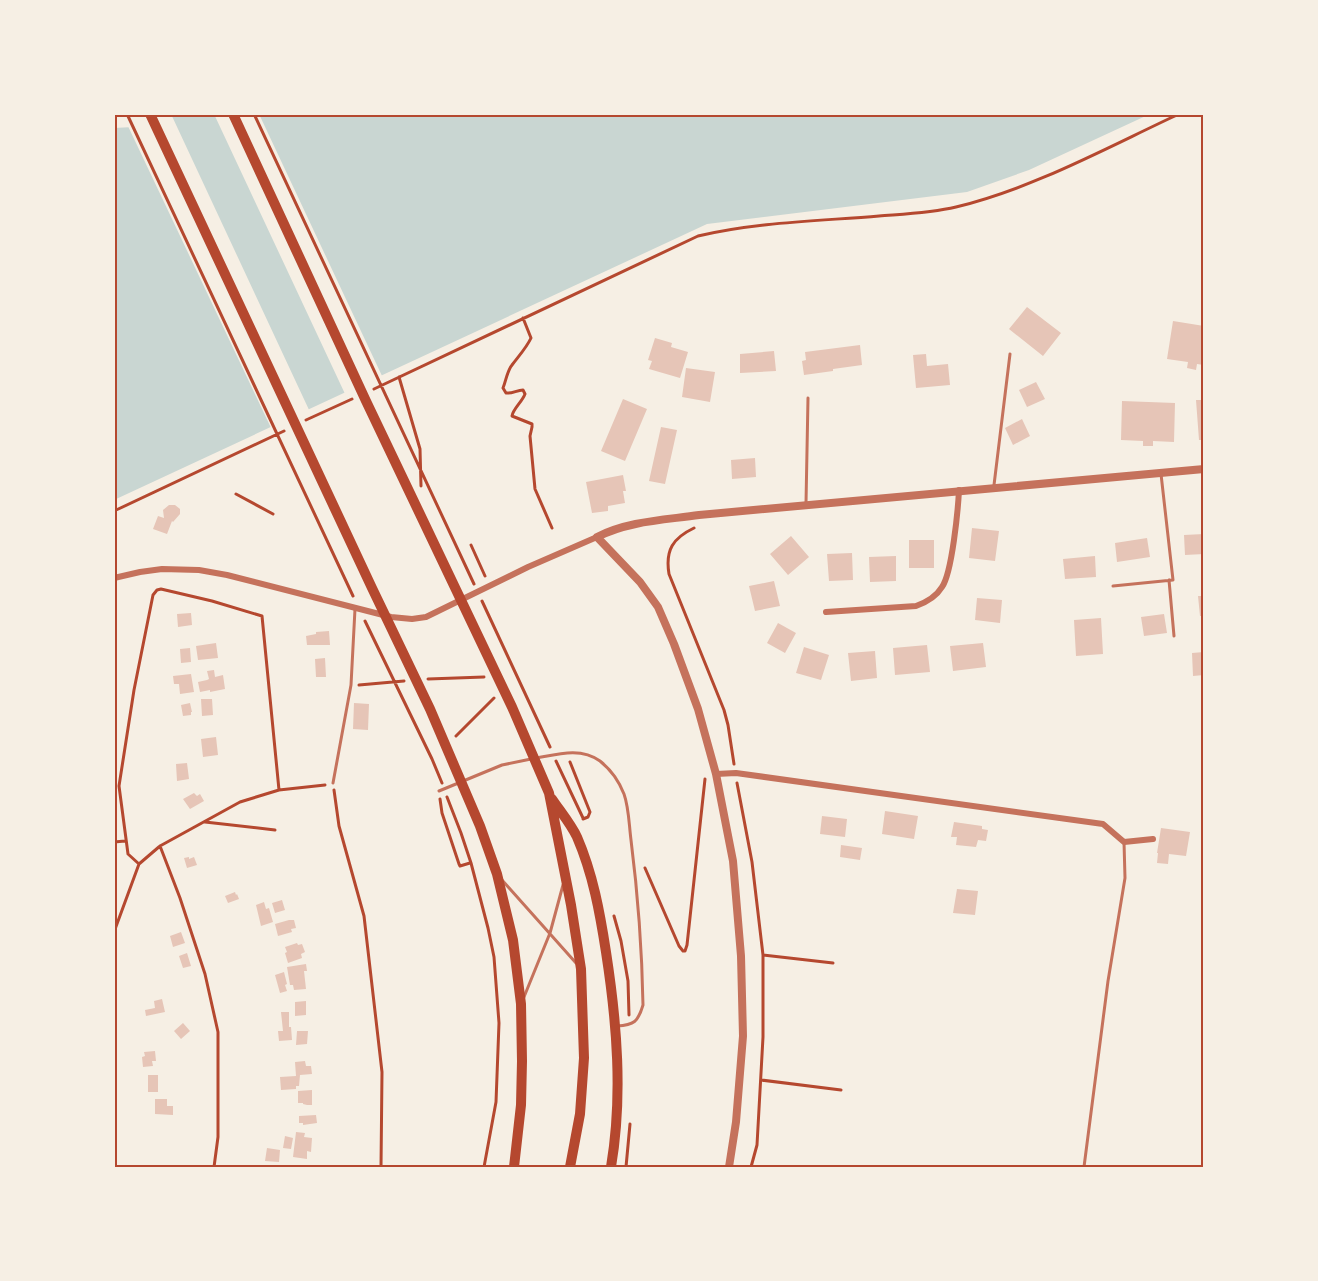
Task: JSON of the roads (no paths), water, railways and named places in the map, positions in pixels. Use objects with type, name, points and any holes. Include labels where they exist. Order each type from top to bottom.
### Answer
[{"type":"highway","points":[[150,114],[430,709],[480,826],[497,874],[513,940],[520,1004],[521,1105],[514,1167]]},
{"type":"highway","points":[[232,114],[512,707],[549,794],[576,834],[586,859],[602,927],[615,1026],[617,1122],[611,1167]]},
{"type":"highway","points":[[549,794],[581,969],[584,1058],[580,1114],[570,1167]]},
{"type":"street","points":[[114,578],[162,569],[199,570],[356,606],[391,617],[412,619],[426,616],[593,538],[628,525],[699,515],[1204,469]]},
{"type":"street","points":[[826,612],[916,606],[926,603],[936,594],[944,585],[948,572],[959,490]]},
{"type":"street","points":[[593,538],[640,582],[658,607],[698,709],[716,774],[733,861],[741,956],[743,1036],[736,1122],[729,1167]]},
{"type":"street","points":[[716,774],[736,773],[1103,824],[1125,842],[1153,839]]},
{"type":"lane","points":[[993,487],[1010,354]]},
{"type":"lane","points":[[806,505],[808,398]]},
{"type":"lane","points":[[1113,586],[1173,579],[1161,472]]},
{"type":"lane","points":[[1169,580],[1174,636]]},
{"type":"lane","points":[[333,783],[351,685],[356,606]]},
{"type":"lane","points":[[439,791],[502,765],[566,752],[586,754],[599,760],[612,773],[625,796],[634,862],[641,942],[643,1005],[636,1021],[629,1025],[615,1026]]},
{"type":"lane","points":[[1084,1167],[1108,981],[1125,878],[1125,842]]},
{"type":"lane","points":[[497,874],[581,969]]},
{"type":"lane","points":[[520,1004],[534,976],[550,933],[565,874]]}]
